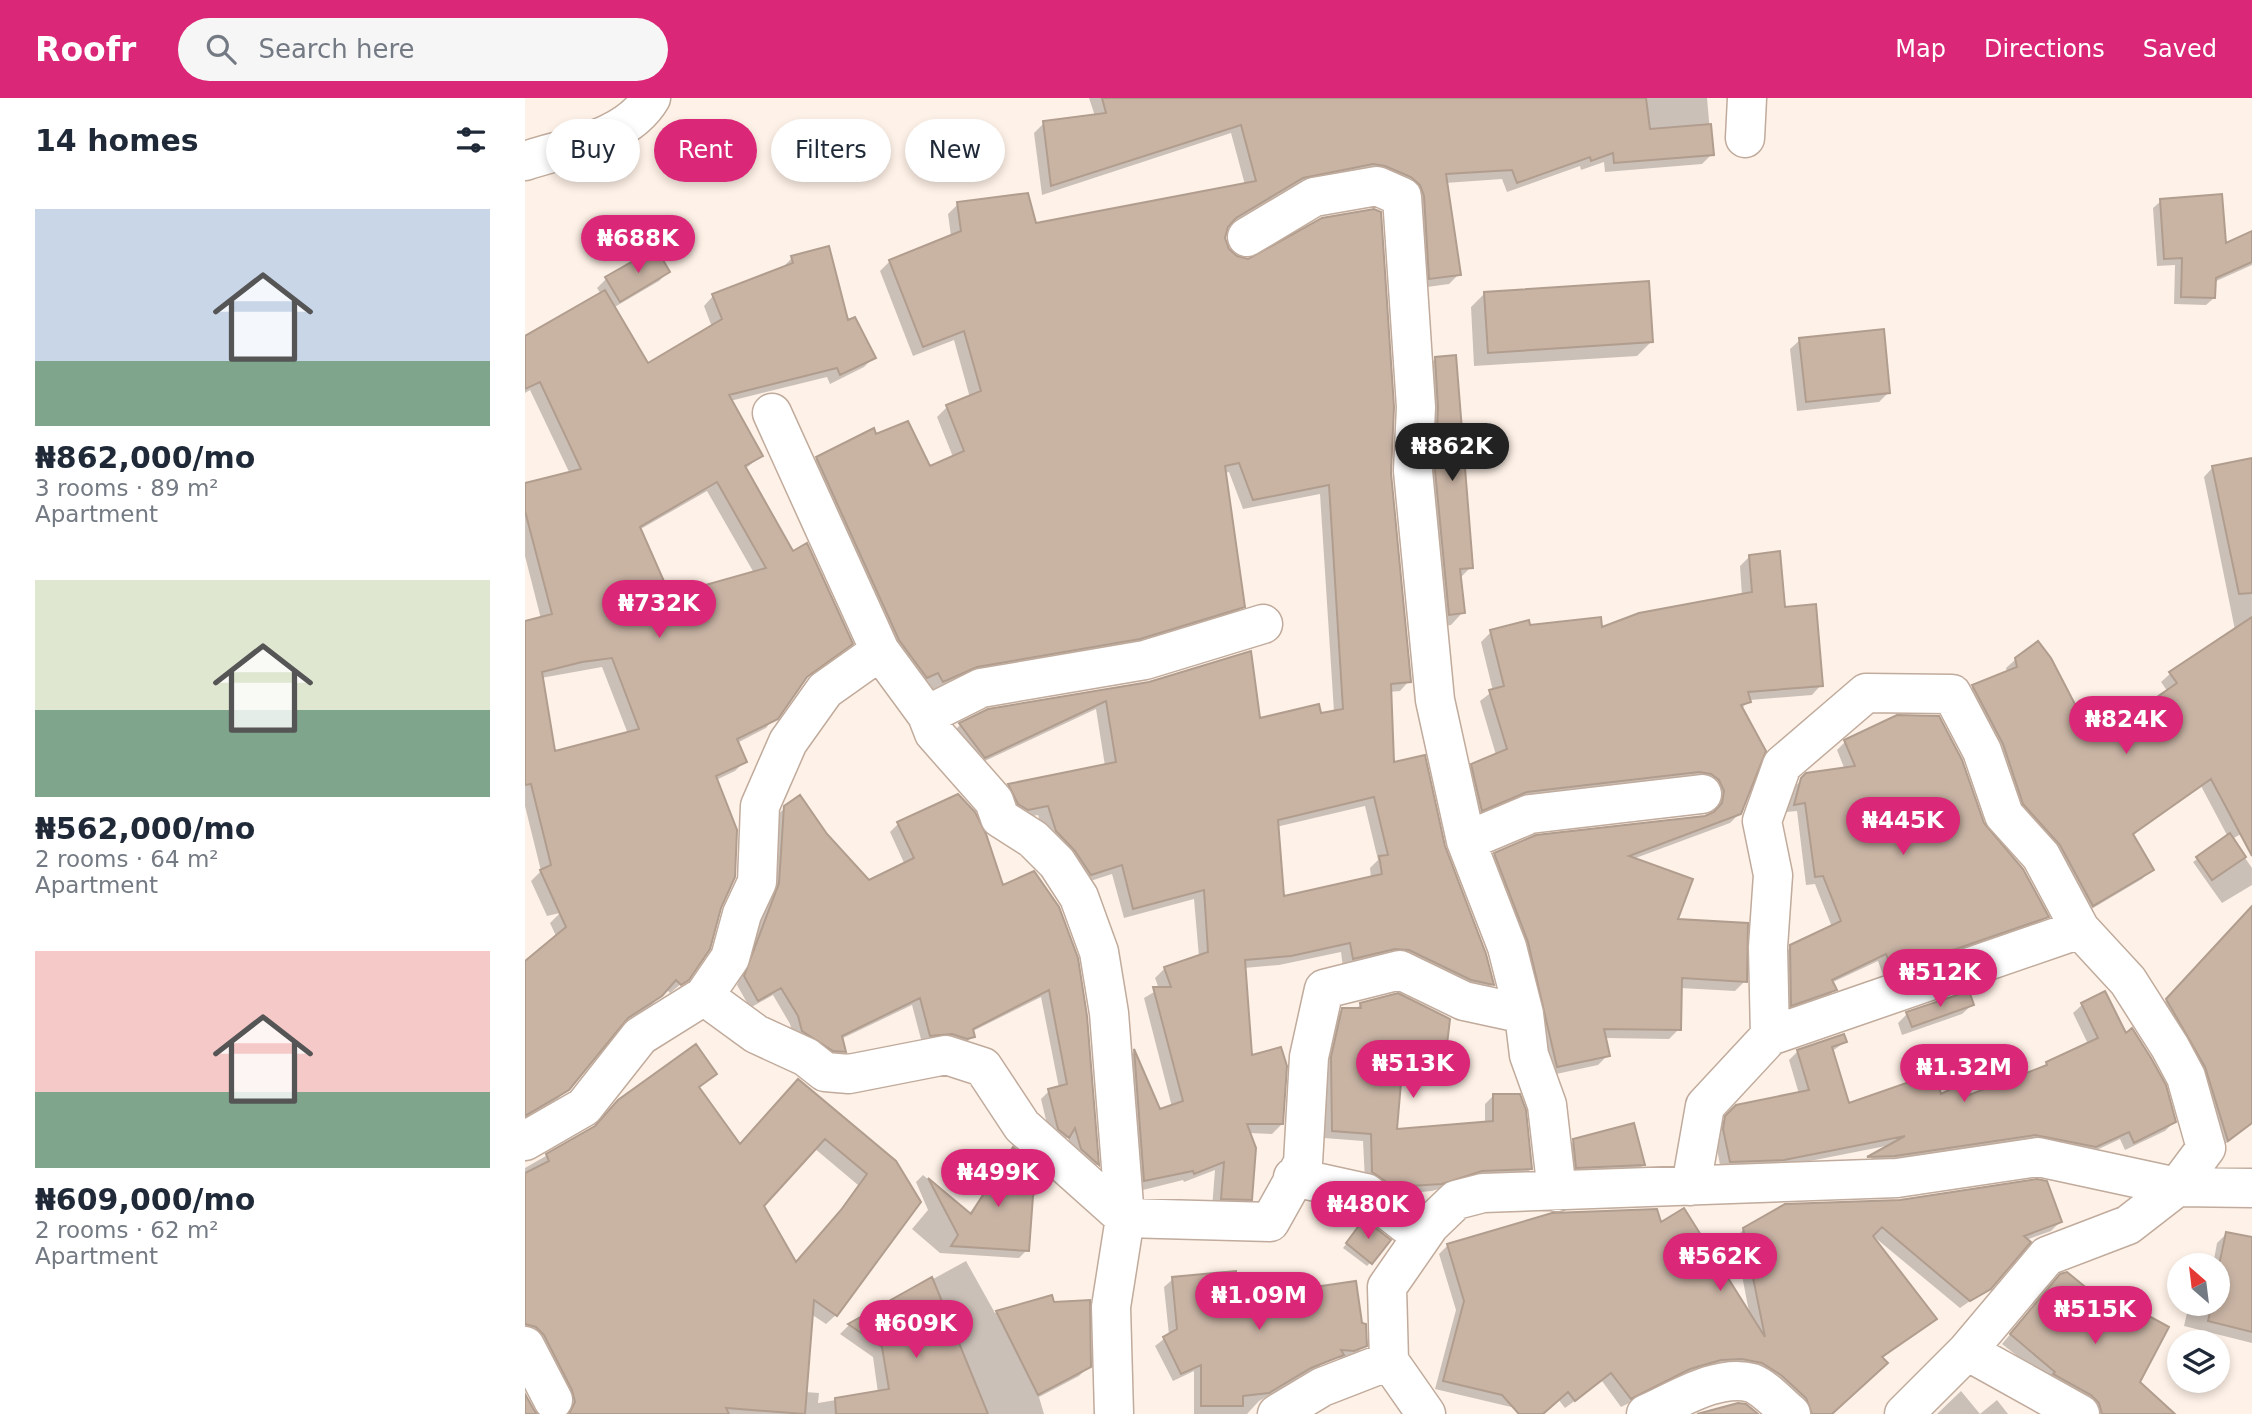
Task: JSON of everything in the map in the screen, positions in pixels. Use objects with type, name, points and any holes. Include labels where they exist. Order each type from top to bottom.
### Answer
[{"type":"street","points":[[525,161],[624,127],[643,111],[650,98]]},
{"type":"street","points":[[1745,138],[1747,98]]},
{"type":"street","points":[[1247,237],[1314,197],[1377,186],[1402,197],[1416,407],[1413,471],[1435,700],[1466,841],[1507,947],[1524,1014],[1527,1044],[1552,1130],[1557,1192]]},
{"type":"street","points":[[772,414],[880,650],[927,715],[934,733],[994,801],[1000,818],[1033,839],[1057,863],[1079,897],[1098,951],[1109,1013],[1125,1218],[1111,1307],[1114,1414]]},
{"type":"street","points":[[927,715],[981,688],[1145,660],[1263,624]]},
{"type":"street","points":[[525,1141],[584,1107],[640,1036],[704,996],[730,958],[742,914],[757,882],[760,806],[788,742],[825,690],[880,650]]},
{"type":"street","points":[[1770,1036],[1768,947],[1773,875],[1762,821],[1782,765],[1866,693],[1952,694],[1982,751],[2004,815],[2041,856],[2080,929],[2127,981],[2186,1077],[2206,1148],[2177,1187],[2128,1225],[2047,1256],[1967,1351],[1904,1414]]},
{"type":"street","points":[[1466,841],[1531,814],[1702,794]]},
{"type":"street","points":[[1691,1186],[1705,1106],[1770,1036],[2080,929]]},
{"type":"street","points":[[704,996],[756,1034],[806,1057],[825,1072],[849,1074],[946,1055],[983,1067],[1022,1126],[1125,1218],[1270,1222],[1303,1163],[1309,1056],[1324,989],[1400,971],[1464,1001],[1524,1014]]},
{"type":"street","points":[[1426,1414],[1389,1361],[1387,1287],[1421,1236],[1456,1200],[1483,1193],[1897,1178],[2038,1157],[2177,1187],[2252,1188]]},
{"type":"street","points":[[1293,1177],[1366,1193],[1421,1236]]},
{"type":"street","points":[[525,1346],[553,1400]]},
{"type":"street","points":[[1967,1351],[2080,1414]]},
{"type":"street","points":[[1277,1414],[1322,1387],[1389,1361]]},
{"type":"street","points":[[1646,1414],[1721,1383],[1738,1381],[1754,1384],[1791,1414]]},
{"type":"building","points":[[1102,98],[1646,98],[1650,129],[1711,124],[1714,155],[1614,163],[1613,153],[1591,161],[1590,157],[1517,183],[1512,170],[1446,174],[1461,275],[1429,279],[1424,196],[1420,185],[1411,177],[1385,166],[1373,164],[1303,178],[1236,218],[1228,227],[1225,238],[1229,249],[1237,256],[1248,259],[1322,218],[1374,209],[1381,212],[1394,407],[1391,473],[1411,682],[1391,684],[1394,762],[1425,755],[1445,846],[1486,954],[1494,985],[1471,980],[1409,950],[1395,949],[1353,959],[1350,943],[1291,956],[1245,960],[1252,1055],[1281,1047],[1287,1066],[1283,1124],[1247,1124],[1256,1148],[1252,1200],[1221,1199],[1224,1162],[1194,1174],[1193,1171],[1144,1181],[1134,1049],[1160,1109],[1183,1101],[1153,987],[1171,987],[1164,967],[1208,952],[1204,890],[1133,909],[1122,865],[1091,875],[1075,851],[1056,831],[1048,806],[1028,810],[1018,804],[1008,784],[1116,762],[1106,701],[985,758],[959,723],[988,709],[1149,682],[1251,651],[1260,718],[1319,704],[1321,713],[1343,709],[1329,485],[1253,500],[1239,463],[1225,466],[1245,607],[1140,639],[977,667],[943,682],[938,673],[927,678],[899,640],[816,457],[874,428],[876,434],[908,421],[930,466],[964,451],[946,405],[981,391],[964,331],[923,347],[889,260],[961,231],[957,202],[1028,193],[1036,223],[1256,181],[1241,125],[1051,186],[1043,121],[1106,113]],"holes":[[[1374,797],[1388,855],[1379,856],[1382,874],[1284,896],[1278,820]]]},
{"type":"building","points":[[2222,194],[2226,243],[2252,231],[2252,262],[2216,278],[2215,298],[2181,297],[2182,258],[2164,259],[2160,199]]},
{"type":"building","points":[[829,246],[848,320],[855,317],[876,358],[840,375],[837,368],[729,395],[763,456],[745,466],[793,551],[807,543],[853,644],[807,677],[778,719],[737,739],[747,762],[716,776],[737,830],[735,877],[721,908],[710,949],[689,980],[681,985],[676,980],[662,996],[628,1018],[569,1090],[525,1116],[525,961],[566,927],[540,870],[551,865],[531,784],[525,785],[525,621],[552,614],[525,511],[525,483],[581,469],[540,382],[525,389],[525,336],[605,290],[648,363],[722,319],[712,294],[793,263],[791,256]],"holes":[[[717,482],[766,568],[670,595],[640,527]],[[612,658],[639,729],[555,751],[542,672]]]},
{"type":"building","points":[[656,248],[670,272],[620,302],[605,277]]},
{"type":"building","points":[[1649,281],[1653,342],[1488,353],[1484,292]]},
{"type":"building","points":[[1884,329],[1890,393],[1806,402],[1799,338]]},
{"type":"building","points":[[1456,355],[1473,568],[1460,569],[1465,613],[1449,615],[1435,470],[1438,408],[1435,357]]},
{"type":"building","points":[[2252,458],[2252,593],[2239,594],[2212,466]]},
{"type":"building","points":[[1780,551],[1785,607],[1816,604],[1823,686],[1748,692],[1751,702],[1741,705],[1766,751],[1741,814],[1629,856],[1693,879],[1678,919],[1748,923],[1747,982],[1682,978],[1681,1030],[1604,1029],[1610,1056],[1557,1067],[1528,942],[1494,853],[1536,835],[1705,816],[1714,812],[1722,803],[1724,791],[1719,780],[1711,774],[1699,772],[1527,792],[1482,811],[1471,764],[1507,749],[1489,690],[1504,686],[1490,630],[1529,620],[1530,625],[1601,617],[1602,627],[1639,613],[1752,592],[1749,555]]},
{"type":"building","points":[[2252,617],[2252,856],[2211,779],[2133,834],[2154,870],[2093,906],[2060,845],[2023,804],[2003,744],[1972,685],[2017,667],[2015,658],[2038,641],[2051,658],[2094,741],[2177,683],[2169,672]]},
{"type":"building","points":[[1897,715],[1939,716],[1962,760],[1984,823],[2023,869],[2049,917],[1892,971],[1886,954],[1832,980],[1837,990],[1791,1006],[1790,945],[1841,921],[1823,876],[1815,877],[1805,803],[1794,805],[1801,778],[1806,773],[1855,766],[1844,740]]},
{"type":"building","points":[[958,794],[975,812],[986,834],[1003,885],[1034,871],[1059,907],[1078,958],[1087,1016],[1099,1165],[1081,1149],[1075,1128],[1069,1138],[1058,1129],[1048,1089],[1067,1084],[1049,990],[973,1029],[975,1037],[967,1039],[952,1034],[930,1036],[920,998],[842,1036],[846,1052],[833,1051],[802,1031],[798,1016],[781,988],[758,1001],[744,976],[779,883],[784,806],[800,795],[827,834],[869,880],[914,858],[897,822]]},
{"type":"building","points":[[2230,833],[2246,857],[2212,880],[2196,857]]},
{"type":"building","points":[[2252,906],[2252,1123],[2228,1141],[2205,1067],[2166,999]]},
{"type":"building","points":[[1969,991],[1974,1005],[1912,1027],[1906,1012]]},
{"type":"building","points":[[2105,991],[2126,1033],[2132,1028],[2166,1085],[2176,1122],[2134,1143],[2129,1132],[2096,1147],[2035,1135],[1895,1156],[1867,1157],[1905,1136],[1784,1160],[1730,1162],[1723,1129],[1725,1116],[1736,1105],[1809,1090],[1797,1050],[1844,1034],[1847,1042],[1832,1047],[1849,1103],[1935,1073],[1941,1094],[1963,1083],[1969,1095],[2047,1065],[2046,1062],[2098,1038],[2081,1003]]},
{"type":"building","points":[[1398,993],[1450,1019],[1446,1053],[1404,1048],[1397,1129],[1493,1121],[1493,1094],[1520,1094],[1526,1110],[1532,1169],[1482,1171],[1442,1184],[1394,1187],[1372,1172],[1371,1134],[1332,1131],[1331,1057],[1342,1008],[1361,1008],[1360,1003]]},
{"type":"building","points":[[696,1044],[717,1074],[699,1087],[740,1144],[798,1079],[896,1161],[921,1202],[837,1316],[814,1300],[805,1414],[726,1408],[729,1414],[569,1414],[575,1402],[572,1390],[544,1335],[536,1327],[525,1324],[525,1173],[549,1161],[546,1154],[595,1126],[618,1100]],"holes":[[[825,1139],[867,1174],[841,1210],[796,1262],[764,1206]]]},
{"type":"building","points":[[1634,1123],[1645,1165],[1576,1168],[1573,1139]]},
{"type":"building","points":[[1013,1147],[1045,1176],[1033,1196],[1029,1251],[951,1246],[958,1235],[928,1178],[971,1214]]},
{"type":"building","points":[[2037,1179],[2047,1181],[2062,1222],[2024,1236],[2031,1242],[1991,1289],[1970,1301],[1882,1227],[1873,1236],[1937,1319],[1882,1357],[1888,1363],[1832,1414],[1812,1414],[1806,1398],[1781,1375],[1762,1363],[1742,1359],[1721,1360],[1690,1369],[1631,1399],[1611,1373],[1575,1401],[1568,1392],[1543,1414],[1519,1414],[1502,1395],[1443,1381],[1464,1301],[1447,1244],[1552,1213],[1657,1209],[1661,1222],[1684,1208],[1765,1337],[1743,1228],[1785,1204],[1900,1200]]},
{"type":"building","points":[[1364,1219],[1391,1240],[1372,1264],[1346,1243]]},
{"type":"building","points":[[2226,1232],[2252,1237],[2252,1332],[2208,1321],[2209,1316],[2230,1316],[2230,1253],[2222,1253]]},
{"type":"building","points":[[1236,1271],[1236,1281],[1278,1275],[1280,1292],[1356,1281],[1362,1323],[1366,1324],[1367,1346],[1354,1351],[1341,1350],[1344,1355],[1311,1368],[1269,1393],[1243,1396],[1243,1406],[1201,1406],[1201,1365],[1181,1374],[1163,1337],[1177,1329],[1172,1277]]},
{"type":"building","points":[[2067,1272],[2111,1308],[2116,1298],[2169,1327],[2140,1382],[2175,1414],[2102,1414],[2099,1403],[2091,1395],[2053,1374],[2055,1372],[2010,1334],[2060,1274]]},
{"type":"building","points":[[932,1277],[988,1414],[836,1414],[835,1398],[889,1389],[882,1347],[848,1324]]},
{"type":"building","points":[[1052,1295],[1054,1302],[1090,1300],[1091,1367],[1038,1395],[996,1311]]},
{"type":"building","points":[[525,1394],[534,1410],[537,1414],[525,1414]]},
{"type":"building","points":[[1738,1403],[1746,1404],[1758,1414],[1697,1414]]}]
